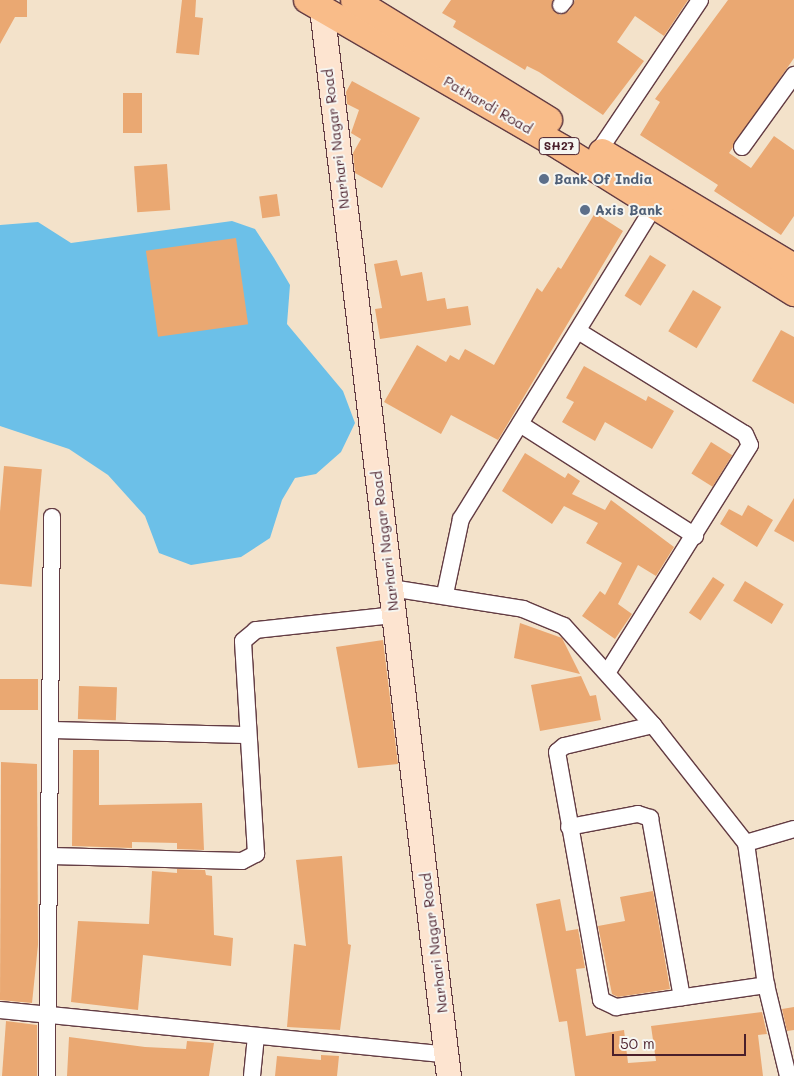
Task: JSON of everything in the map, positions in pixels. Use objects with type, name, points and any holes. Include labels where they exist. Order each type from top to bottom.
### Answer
[{"type":"main road","points":[[354,0],[594,158],[794,267]]},
{"type":"main road","name":"Pathardi Road","points":[[316,2],[594,158],[654,206],[794,294]]},
{"type":"street","points":[[594,158],[700,0]]},
{"type":"street","name":"Narhari Nagar Road","points":[[316,2],[391,588],[448,1066]]},
{"type":"street","points":[[742,147],[794,75]]},
{"type":"street","points":[[445,594],[461,519],[654,206]]},
{"type":"street","points":[[578,331],[749,439],[748,451],[608,670]]},
{"type":"street","points":[[520,424],[695,536]]},
{"type":"street","points":[[47,1076],[51,856],[52,517]]},
{"type":"street","points":[[391,588],[445,594],[542,615],[564,626],[608,670],[653,725],[746,843],[766,984],[788,1076]]},
{"type":"street","points":[[51,856],[242,862],[256,854],[241,649],[249,634],[394,615]]},
{"type":"street","points":[[653,725],[559,748],[556,759],[602,1000],[616,1007],[766,984]]},
{"type":"street","points":[[51,730],[246,734]]},
{"type":"street","points":[[569,828],[638,814],[650,818],[682,997]]},
{"type":"street","points":[[746,843],[794,829]]},
{"type":"street","points":[[0,1010],[256,1036],[448,1066]]},
{"type":"street","points":[[252,1076],[256,1036]]},
{"type":"water","points":[[232,221],[255,229],[274,258],[290,285],[287,324],[343,391],[355,423],[341,452],[316,474],[295,478],[282,500],[270,538],[241,557],[191,565],[159,553],[145,516],[108,475],[69,449],[0,426],[0,225],[38,222],[71,243]]},
{"type":"building","points":[[0,0],[27,0],[27,17],[15,17],[0,44]]},
{"type":"building","points":[[182,0],[196,0],[195,17],[203,18],[199,55],[176,53]]},
{"type":"building","points":[[451,0],[553,0],[552,9],[560,15],[569,11],[575,0],[688,0],[664,36],[635,16],[617,42],[644,61],[603,115],[539,72],[527,66],[525,70],[453,27],[456,21],[442,13]]},
{"type":"building","points":[[728,0],[794,0],[794,58],[729,153],[751,168],[774,136],[794,150],[794,216],[781,235],[714,191],[718,185],[640,135],[660,102],[655,99]]},
{"type":"building","points":[[352,81],[420,118],[382,188],[355,173],[353,153],[361,139],[351,133],[359,110],[347,104],[346,92]]},
{"type":"building","points":[[123,93],[142,93],[142,133],[123,133]]},
{"type":"building","points":[[167,164],[170,210],[137,212],[134,166]]},
{"type":"building","points":[[277,194],[280,216],[262,218],[259,197]]},
{"type":"building","points":[[595,213],[623,231],[498,440],[451,415],[441,434],[384,402],[417,345],[446,362],[450,355],[459,360],[465,349],[494,365],[537,288],[542,292],[558,267],[561,269]]},
{"type":"building","points":[[236,238],[248,324],[158,337],[146,251]]},
{"type":"building","points":[[650,255],[666,265],[641,306],[625,296]]},
{"type":"building","points":[[397,260],[401,276],[422,272],[427,301],[445,298],[447,309],[468,306],[471,325],[380,339],[375,309],[382,308],[374,264]]},
{"type":"building","points":[[693,290],[721,307],[697,348],[668,331]]},
{"type":"building","points":[[781,330],[794,337],[794,404],[752,381]]},
{"type":"building","points":[[584,366],[646,401],[648,396],[674,411],[652,449],[605,422],[595,441],[562,422],[574,402],[566,398]]},
{"type":"building","points":[[711,442],[732,455],[713,487],[691,473]]},
{"type":"building","points":[[525,453],[565,478],[568,473],[580,481],[572,494],[605,510],[611,500],[674,547],[656,576],[638,565],[618,604],[632,614],[615,639],[582,616],[600,591],[605,595],[622,563],[586,543],[598,523],[564,506],[552,524],[502,491]]},
{"type":"building","points":[[4,466],[42,469],[32,587],[0,584],[0,512]]},
{"type":"building","points":[[794,498],[794,542],[774,531]]},
{"type":"building","points":[[748,505],[773,520],[757,547],[720,524],[729,509],[742,516]]},
{"type":"building","points":[[713,577],[725,585],[701,620],[689,613]]},
{"type":"building","points":[[745,581],[784,604],[772,624],[733,601]]},
{"type":"building","points":[[520,623],[562,638],[580,674],[514,658]]},
{"type":"building","points":[[383,640],[398,764],[358,768],[336,647]]},
{"type":"building","points":[[581,676],[590,696],[596,695],[601,720],[540,731],[531,685]]},
{"type":"building","points":[[0,679],[38,679],[38,710],[0,710]]},
{"type":"building","points":[[79,686],[117,687],[116,720],[78,719]]},
{"type":"building","points":[[73,750],[99,750],[99,805],[202,803],[204,850],[177,849],[177,843],[132,842],[132,848],[72,846]]},
{"type":"building","points":[[1,762],[37,764],[38,945],[32,1003],[0,1000]]},
{"type":"building","points":[[342,856],[348,944],[351,945],[340,1030],[287,1027],[294,944],[306,946],[296,860]]},
{"type":"building","points":[[177,869],[205,870],[206,875],[212,876],[214,935],[233,938],[231,966],[143,955],[138,1010],[71,1002],[78,921],[149,924],[152,871],[177,873]]},
{"type":"building","points":[[653,891],[670,989],[618,997],[612,994],[598,926],[625,921],[620,897]]},
{"type":"building","points":[[560,899],[566,931],[578,929],[585,968],[576,969],[586,1036],[624,1030],[628,1063],[656,1061],[651,1026],[762,1012],[767,1034],[758,1035],[763,1076],[575,1076],[567,1021],[559,1022],[536,904]]},
{"type":"building","points":[[794,1007],[794,1030],[787,1031],[782,1009]]},
{"type":"building","points":[[6,1021],[37,1025],[37,1076],[2,1076]]},
{"type":"building","points":[[69,1037],[145,1047],[186,1049],[187,1041],[214,1043],[209,1076],[67,1076]]},
{"type":"building","points":[[321,1055],[339,1056],[337,1076],[275,1076],[277,1056],[321,1060]]},
{"type":"place","name":"Bank Of India","points":[[544,179]]},
{"type":"place","name":"Axis Bank","points":[[585,210]]}]
